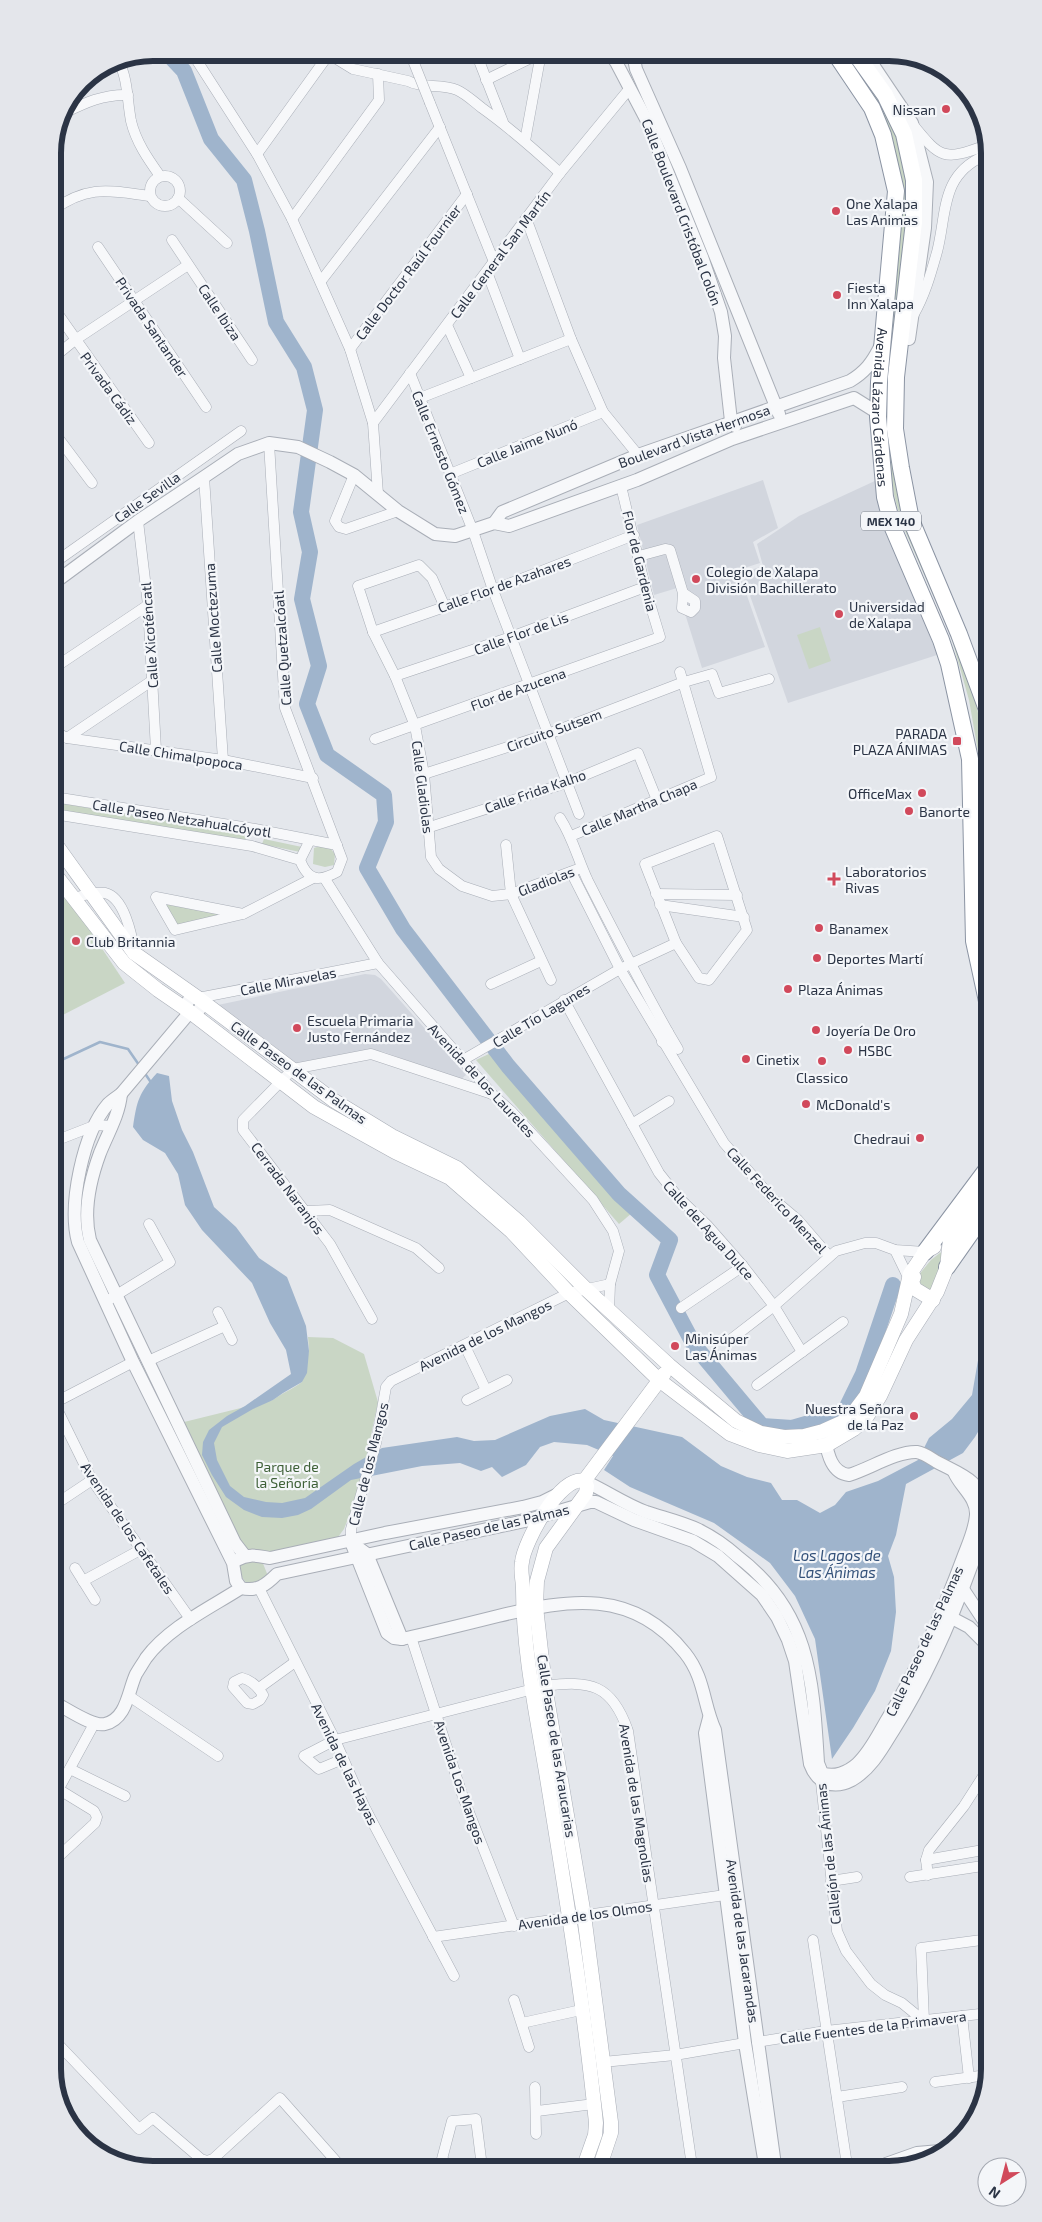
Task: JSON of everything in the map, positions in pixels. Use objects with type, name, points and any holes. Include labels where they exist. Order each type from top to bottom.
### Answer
[{"type":"highway","name":"Avenida Lázaro Cárdenas","points":[[840,61],[872,108],[885,143],[896,191],[878,413],[886,498],[893,528],[941,640],[949,664],[970,759],[974,941],[981,976]]},
{"type":"highway","name":"Avenida Lázaro Cárdenas","points":[[861,61],[885,95],[904,134],[914,180],[914,222],[896,377],[896,429],[900,468],[911,520],[959,634],[981,694]]},
{"type":"highway","points":[[896,377],[909,339]]},
{"type":"highway","points":[[925,1252],[981,1177]]},
{"type":"highway","points":[[947,1267],[981,1219]]},
{"type":"main road","name":"Calle Paseo de las Palmas","points":[[61,852],[134,953],[198,998],[333,1100],[365,1120],[457,1168],[519,1222],[609,1311],[670,1365],[736,1421],[761,1433],[784,1437],[825,1438],[854,1412],[866,1396],[901,1314],[908,1293],[909,1279],[925,1252],[950,1237],[981,1199]]},
{"type":"main road","name":"Calle Paseo de las Palmas","points":[[61,882],[124,963],[322,1111],[394,1152],[450,1178],[511,1231],[569,1293],[660,1380],[730,1434],[758,1446],[787,1450],[854,1429],[866,1418],[880,1396],[906,1340],[933,1300],[947,1267],[950,1237]]},
{"type":"main road","points":[[933,1300],[918,1292],[912,1282],[950,1237]]},
{"type":"main road","name":"Calle Paseo de las Araucarias","points":[[530,1609],[546,1548],[586,1493],[587,1486],[584,1481],[670,1365]]},
{"type":"main road","name":"Calle Paseo de las Palmas","points":[[560,1493],[568,1485],[580,1480],[584,1481]]},
{"type":"main road","name":"Calle Paseo de las Araucarias","points":[[560,1493],[543,1515],[528,1542],[521,1563],[530,1609],[594,2104],[596,2136],[586,2161]]},
{"type":"main road","name":"Calle Paseo de las Araucarias","points":[[539,1688],[584,1915],[612,2133],[602,2161]]},
{"type":"street","points":[[198,61],[256,154],[292,219],[350,349],[373,423],[378,494]]},
{"type":"street","points":[[256,154],[322,61]]},
{"type":"street","points":[[341,61],[353,68],[414,84],[440,86],[458,90],[504,123],[560,173]]},
{"type":"street","points":[[413,61],[494,262]]},
{"type":"street","points":[[479,61],[504,123]]},
{"type":"street","points":[[486,80],[525,61]]},
{"type":"street","points":[[525,141],[540,61]]},
{"type":"street","name":"Calle Boulevard Cristóbal Colón","points":[[614,61],[646,118],[668,168],[721,312],[725,336],[724,358],[731,421],[742,436]]},
{"type":"street","points":[[616,61],[625,69],[636,69]]},
{"type":"street","name":"Calle Boulevard Cristóbal Colón","points":[[634,61],[636,69],[680,168],[782,424]]},
{"type":"street","name":"Avenida Lázaro Cárdenas","points":[[870,61],[912,123],[927,182],[925,228],[909,339]]},
{"type":"street","points":[[120,68],[128,96],[132,121],[140,146],[160,176]]},
{"type":"street","points":[[292,219],[374,108],[378,100],[378,74]]},
{"type":"street","name":"Calle General San Martín","points":[[373,423],[560,173],[630,88]]},
{"type":"street","points":[[73,109],[99,97],[114,94],[128,96]]},
{"type":"street","points":[[912,123],[935,150],[944,155],[951,155],[981,147]]},
{"type":"street","points":[[321,281],[440,126]]},
{"type":"street","points":[[951,155],[959,164],[959,176]]},
{"type":"street","points":[[911,319],[922,300],[937,251],[943,208],[959,176],[966,167],[981,158]]},
{"type":"street","points":[[160,176],[175,179],[180,188],[178,198],[171,205],[161,206],[152,200],[150,196],[152,182],[160,176]]},
{"type":"street","points":[[61,206],[88,192],[100,190],[150,196]]},
{"type":"street","name":"Calle Doctor Raúl Fournier","points":[[350,349],[467,194]]},
{"type":"street","points":[[178,198],[227,243]]},
{"type":"street","points":[[526,218],[571,339],[603,412],[638,455]]},
{"type":"street","name":"Calle Ibiza","points":[[172,240],[252,360]]},
{"type":"street","name":"Privada Santander","points":[[98,247],[135,299],[206,407]]},
{"type":"street","points":[[61,351],[135,299],[188,265]]},
{"type":"street","points":[[487,272],[520,359]]},
{"type":"street","name":"Privada Cádiz","points":[[61,319],[149,443]]},
{"type":"street","points":[[447,325],[471,378]]},
{"type":"street","points":[[420,398],[571,339]]},
{"type":"street","name":"Boulevard Vista Hermosa","points":[[494,523],[502,512],[638,455],[731,421],[850,382],[864,373],[871,365],[883,340]]},
{"type":"street","name":"Calle Ernesto Gómez","points":[[410,373],[473,531],[493,590],[579,814]]},
{"type":"street","name":"Boulevard Vista Hermosa","points":[[269,443],[298,447],[330,462],[354,475],[398,511],[435,534],[455,536],[494,523],[508,526],[620,486],[742,436],[854,398],[878,413]]},
{"type":"street","name":"Calle Jaime Nunó","points":[[450,474],[603,412]]},
{"type":"street","name":"Calle Sevilla","points":[[61,559],[241,431]]},
{"type":"street","points":[[61,441],[92,483]]},
{"type":"street","points":[[224,442],[238,454]]},
{"type":"street","points":[[61,578],[138,521],[204,476],[238,454],[269,443]]},
{"type":"street","name":"Calle Quetzalcóatl","points":[[269,443],[284,708],[313,778],[337,845]]},
{"type":"street","points":[[354,475],[335,521],[339,527],[346,529],[398,511]]},
{"type":"street","name":"Calle Moctezuma","points":[[204,476],[223,760]]},
{"type":"street","name":"Flor de Gardenia","points":[[620,486],[634,535],[645,587],[660,637]]},
{"type":"street","name":"Calle Xicoténcatl","points":[[138,521],[148,605],[156,750]]},
{"type":"street","name":"Calle Flor de Azahares","points":[[373,632],[444,605],[493,590],[634,535]]},
{"type":"street","points":[[639,556],[665,549],[670,550],[683,593]]},
{"type":"street","points":[[373,632],[358,586],[419,565],[432,578],[444,605]]},
{"type":"street","name":"Calle Flor de Lis","points":[[395,676],[511,637],[645,587]]},
{"type":"street","points":[[61,663],[148,605]]},
{"type":"street","name":"Calle Gladiolas","points":[[373,632],[395,676],[415,726],[424,774],[431,856],[439,868],[462,886],[492,896],[511,894]]},
{"type":"street","name":"Flor de Azucena","points":[[375,739],[660,637]]},
{"type":"street","name":"Circuito Sutsem","points":[[424,774],[548,734],[682,677],[712,674],[719,693],[768,679]]},
{"type":"street","name":"Calle Martha Chapa","points":[[581,868],[571,836],[711,777],[682,677]]},
{"type":"street","points":[[61,735],[67,738],[153,680]]},
{"type":"street","name":"Calle Chimalpopoca","points":[[67,738],[223,760],[313,778]]},
{"type":"street","name":"Calle Frida Kalho","points":[[430,827],[566,783],[638,753],[657,800]]},
{"type":"street","name":"Calle Paseo Netzahualcóyotl","points":[[61,799],[255,829],[310,840]]},
{"type":"street","name":"Calle Paseo Netzahualcóyotl","points":[[61,815],[252,846],[300,860]]},
{"type":"street","points":[[560,818],[571,836]]},
{"type":"street","points":[[252,846],[255,829]]},
{"type":"street","points":[[717,836],[747,930],[709,980],[699,978],[676,943],[656,894],[645,864],[717,836]]},
{"type":"street","points":[[243,914],[156,897],[175,930],[243,914],[313,878],[325,879],[337,872],[342,858],[337,845],[310,840],[300,860],[304,870],[313,878]]},
{"type":"street","points":[[506,846],[511,894],[551,980]]},
{"type":"street","points":[[581,868],[630,964],[678,1049]]},
{"type":"street","name":"Gladiolas","points":[[511,894],[581,868]]},
{"type":"street","name":"Calle Federico Menzel","points":[[571,872],[620,969],[724,1143],[772,1198],[798,1220],[829,1256]]},
{"type":"street","name":"Avenida de los Laureles","points":[[325,879],[378,963],[493,1095],[511,1111],[593,1200],[613,1231],[619,1252],[610,1284],[609,1311]]},
{"type":"street","points":[[73,898],[90,894]]},
{"type":"street","points":[[656,894],[737,895]]},
{"type":"street","points":[[660,905],[744,917]]},
{"type":"street","name":"Calle Tío Lagunes","points":[[463,1060],[620,969],[676,943]]},
{"type":"street","points":[[124,963],[134,953]]},
{"type":"street","points":[[491,984],[541,961]]},
{"type":"street","name":"Calle Miravelas","points":[[198,998],[378,963]]},
{"type":"street","points":[[198,998],[191,998],[187,1002],[190,1012],[132,1082],[108,1104],[96,1125],[85,1151],[78,1177],[74,1207],[74,1227],[78,1242],[133,1362],[233,1563],[236,1581],[241,1588],[251,1590],[259,1588]]},
{"type":"street","name":"Calle del Agua Dulce","points":[[564,1000],[659,1173],[678,1197],[707,1224],[743,1266],[774,1306],[802,1352]]},
{"type":"street","points":[[662,1042],[668,1032]]},
{"type":"street","points":[[293,1069],[371,1054],[493,1095]]},
{"type":"street","name":"Cerrada Naranjos","points":[[293,1069],[243,1120],[243,1130],[307,1211],[330,1244],[372,1318]]},
{"type":"street","points":[[121,1094],[119,1109],[100,1154],[92,1180],[86,1224],[90,1240],[235,1543],[245,1556],[233,1563]]},
{"type":"street","points":[[632,1124],[669,1101]]},
{"type":"street","points":[[61,1139],[96,1125],[111,1126]]},
{"type":"street","points":[[307,1211],[330,1210],[416,1248],[439,1268]]},
{"type":"street","points":[[105,1301],[118,1296],[170,1262],[150,1224]]},
{"type":"street","points":[[730,1340],[774,1306],[836,1251],[865,1243],[876,1243],[895,1250],[925,1252]]},
{"type":"street","points":[[895,1250],[909,1279]]},
{"type":"street","points":[[681,1308],[743,1266]]},
{"type":"street","points":[[587,1290],[610,1284]]},
{"type":"street","name":"Avenida de los Mangos","points":[[386,1387],[391,1381],[569,1293],[587,1290]]},
{"type":"street","points":[[218,1312],[232,1340]]},
{"type":"street","points":[[757,1385],[843,1322]]},
{"type":"street","points":[[148,1361],[225,1326]]},
{"type":"street","points":[[465,1346],[486,1390]]},
{"type":"street","points":[[61,1399],[133,1362]]},
{"type":"street","points":[[468,1400],[507,1380]]},
{"type":"street","points":[[148,1392],[160,1386]]},
{"type":"street","name":"Calle de los Mangos","points":[[351,1542],[351,1529],[365,1487],[376,1443],[386,1387]]},
{"type":"street","name":"Avenida de los Cafetales","points":[[61,1417],[92,1480],[191,1620]]},
{"type":"street","name":"Calle Paseo de las Palmas","points":[[825,1438],[834,1468],[840,1474],[849,1475],[907,1453],[920,1452],[951,1470],[963,1473],[981,1494]]},
{"type":"street","name":"Calle Paseo de las Palmas","points":[[259,1588],[277,1574],[525,1521],[590,1502],[596,1502],[634,1520],[694,1541],[718,1556],[762,1595],[777,1617],[795,1661],[810,1764],[814,1773],[830,1775],[847,1771],[857,1764],[868,1752],[899,1700],[941,1612],[973,1531],[976,1513],[972,1498],[951,1470]]},
{"type":"street","points":[[61,1501],[92,1480]]},
{"type":"street","points":[[584,1481],[646,1512],[671,1518],[701,1531],[725,1546],[753,1568],[772,1587],[788,1610],[800,1636],[807,1659],[820,1774]]},
{"type":"street","name":"Calle Paseo de las Palmas","points":[[245,1556],[256,1555],[270,1558],[351,1542],[523,1507],[542,1502],[560,1493]]},
{"type":"street","name":"Calle Paseo de las Palmas","points":[[820,1774],[827,1784],[837,1785],[851,1780],[877,1757],[910,1704],[952,1618],[981,1538]]},
{"type":"street","points":[[351,1542],[361,1556],[387,1633],[394,1638],[406,1638]]},
{"type":"street","points":[[83,1581],[140,1550]]},
{"type":"street","points":[[75,1568],[95,1600]]},
{"type":"street","points":[[61,1706],[94,1724],[103,1725],[117,1717],[128,1696],[136,1674],[160,1642],[241,1588]]},
{"type":"street","name":"Avenida de las Hayas","points":[[259,1588],[335,1740],[364,1806],[454,1976]]},
{"type":"street","points":[[963,1589],[981,1616]]},
{"type":"street","name":"Avenida de las Jacarandas","points":[[406,1638],[566,1602],[603,1604],[631,1612],[651,1621],[686,1654],[700,1679],[707,1700],[709,1718],[705,1733],[731,1894],[765,2161]]},
{"type":"street","points":[[952,1618],[969,1627],[981,1639]]},
{"type":"street","name":"Avenida Los Mangos","points":[[406,1638],[436,1715],[463,1797],[514,1926]]},
{"type":"street","points":[[259,1688],[295,1662]]},
{"type":"street","name":"Avenida de las Magnolias","points":[[343,1759],[320,1769],[304,1756],[335,1740],[539,1688],[574,1683],[591,1685],[605,1693],[616,1703],[628,1731],[691,2161]]},
{"type":"street","points":[[128,1696],[218,1756]]},
{"type":"street","points":[[61,1786],[94,1724]]},
{"type":"street","points":[[70,1769],[125,1796]]},
{"type":"street","name":"Callejón de las Ánimas","points":[[820,1774],[837,1931],[846,1951],[871,1984],[884,1995],[902,2003],[924,2020]]},
{"type":"street","points":[[928,1874],[926,1860],[929,1850],[964,1806],[981,1779]]},
{"type":"street","points":[[61,1793],[94,1812],[97,1817],[95,1823],[61,1854]]},
{"type":"street","points":[[926,1860],[981,1850]]},
{"type":"street","points":[[910,1877],[981,1866]]},
{"type":"street","points":[[831,1881],[857,1877]]},
{"type":"street","name":"Avenida de los Olmos","points":[[434,1938],[731,1894]]},
{"type":"street","points":[[813,1940],[847,2161]]},
{"type":"street","points":[[924,2020],[921,1948],[981,1940]]},
{"type":"street","points":[[514,2000],[529,2047]]},
{"type":"street","points":[[522,2023],[581,2010]]},
{"type":"street","name":"Calle Fuentes de la Primavera","points":[[603,2062],[675,2055],[826,2030],[981,2014]]},
{"type":"street","points":[[962,2016],[969,2078]]},
{"type":"street","name":"Avenida de las Jacarandas","points":[[751,2042],[774,2161]]},
{"type":"street","points":[[61,2047],[139,2129],[153,2118],[201,2160],[213,2159],[280,2098],[336,2161]]},
{"type":"street","points":[[935,2082],[981,2076]]},
{"type":"street","points":[[536,2087],[536,2134]]},
{"type":"street","points":[[837,2097],[902,2087]]},
{"type":"street","points":[[537,2111],[594,2104]]},
{"type":"street","points":[[444,2161],[442,2159],[452,2122],[476,2120],[481,2161]]},
{"type":"street","points":[[894,2161],[917,2153],[928,2152]]},
{"type":"shaded area","name":"Colegio de Xalapa División Bachillerato","points":[[763,480],[778,528],[753,542],[760,563],[738,570],[765,647],[702,668],[677,588],[654,595],[637,525]]},
{"type":"shaded area","name":"Universidad de Xalapa","points":[[877,480],[882,511],[937,655],[788,703],[742,573],[763,566],[757,544],[799,516]]},
{"type":"shaded area","points":[[365,974],[375,975],[381,979],[466,1075],[460,1080],[384,1052],[371,1050],[292,1064],[213,1006]]},
{"type":"green space","points":[[841,61],[853,61],[881,99],[900,135],[910,181],[894,378],[908,520],[975,698],[981,728],[981,952],[976,912],[979,757],[969,700],[951,636],[902,524],[894,495],[880,417],[895,242],[888,138]]},
{"type":"green space","points":[[820,627],[831,661],[809,669],[797,635]]},
{"type":"green space","points":[[61,803],[247,835],[245,842],[61,810]]},
{"type":"green space","points":[[264,839],[302,847],[300,852],[262,844]]},
{"type":"green space","points":[[323,845],[330,848],[335,854],[334,865],[325,867],[313,864],[314,848]]},
{"type":"green space","name":"Club Britannia","points":[[61,887],[125,983],[61,1016]]},
{"type":"green space","points":[[164,904],[224,915],[175,926]]},
{"type":"green space","points":[[493,1052],[632,1213],[619,1224],[476,1060]]},
{"type":"green space","points":[[945,1249],[943,1271],[929,1292],[921,1289],[917,1277],[931,1260]]},
{"type":"green space","name":"Parque de la Señoría","points":[[308,1337],[333,1338],[364,1354],[378,1402],[360,1488],[344,1529],[335,1541],[265,1553],[247,1552],[180,1423],[273,1400],[302,1382],[309,1350]]},
{"type":"green space","points":[[248,1561],[262,1561],[268,1576],[256,1584],[246,1583],[238,1571],[240,1565]]},
{"type":"water","name":"Los Lagos de Las Ánimas","points":[[157,1073],[169,1076],[172,1101],[214,1207],[236,1227],[259,1258],[287,1277],[306,1326],[309,1351],[307,1373],[302,1382],[222,1427],[214,1443],[217,1460],[230,1486],[244,1497],[266,1502],[282,1503],[305,1498],[354,1464],[382,1448],[457,1437],[474,1441],[495,1440],[550,1416],[585,1409],[604,1420],[682,1437],[721,1466],[747,1477],[771,1483],[782,1500],[797,1500],[820,1513],[835,1505],[846,1492],[878,1481],[918,1460],[929,1438],[952,1419],[972,1395],[981,1343],[981,1427],[963,1453],[906,1484],[896,1535],[888,1556],[894,1577],[896,1612],[891,1651],[875,1691],[832,1759],[815,1639],[795,1596],[770,1563],[714,1523],[630,1487],[604,1470],[613,1456],[587,1445],[554,1442],[540,1447],[526,1465],[502,1477],[492,1467],[481,1471],[460,1463],[422,1466],[351,1480],[311,1509],[298,1515],[282,1518],[262,1517],[244,1510],[226,1497],[202,1455],[203,1442],[209,1430],[291,1374],[286,1350],[270,1323],[252,1283],[202,1230],[185,1205],[178,1174],[165,1153],[143,1140],[133,1127],[140,1097]]},
{"type":"waterway","points":[[175,61],[184,71],[211,139],[244,180],[276,322],[304,367],[315,410],[301,512],[310,552],[302,599],[319,666],[307,704],[327,755],[384,795],[386,822],[367,868],[403,929],[508,1066],[619,1194],[670,1240],[657,1275],[694,1345],[762,1426],[792,1428],[844,1413],[863,1374],[893,1285]]},
{"type":"waterway","points":[[61,1060],[100,1042],[128,1049],[139,1065]]},
{"type":"waterway","points":[[144,1072],[150,1081]]},
{"type":"place","name":"Nissan","points":[[946,109]]},
{"type":"place","name":"One Xalapa Las Animas","points":[[836,211]]},
{"type":"place","name":"Fiesta Inn Xalapa","points":[[837,295]]},
{"type":"place","name":"Colegio de Xalapa División Bachillerato","points":[[696,579]]},
{"type":"place","name":"Universidad de Xalapa","points":[[839,614]]},
{"type":"place","name":"PARADA PLAZA ÁNIMAS","points":[[957,741]]},
{"type":"place","name":"OfficeMax","points":[[922,793]]},
{"type":"place","name":"Banorte","points":[[909,811]]},
{"type":"place","name":"Laboratorios Rivas","points":[[834,879]]},
{"type":"place","name":"Banamex","points":[[819,928]]},
{"type":"place","name":"Club Britannia","points":[[76,941]]},
{"type":"place","name":"Deportes Martí","points":[[817,958]]},
{"type":"place","name":"Plaza Ánimas","points":[[788,989]]},
{"type":"place","name":"Escuela Primaria Justo Fernández","points":[[297,1028]]},
{"type":"place","name":"Joyería De Oro","points":[[816,1030]]},
{"type":"place","name":"HSBC","points":[[848,1050]]},
{"type":"place","name":"Cinetix","points":[[746,1059]]},
{"type":"place","name":"Classico","points":[[822,1061]]},
{"type":"place","name":"McDonald's","points":[[806,1104]]},
{"type":"place","name":"Chedraui","points":[[920,1138]]},
{"type":"place","name":"Minisúper Las Ánimas","points":[[675,1346]]},
{"type":"place","name":"Nuestra Señora de la Paz","points":[[914,1416]]}]
